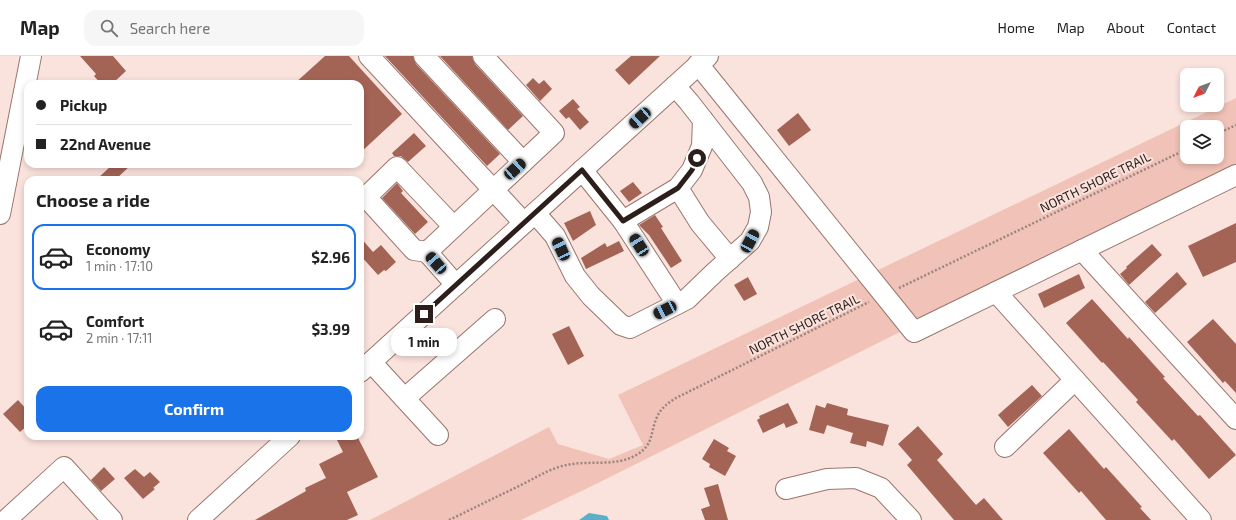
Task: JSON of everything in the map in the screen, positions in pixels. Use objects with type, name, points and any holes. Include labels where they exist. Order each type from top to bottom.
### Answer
[{"type":"street","points":[[26,80],[31,56]]},
{"type":"street","points":[[369,56],[493,189],[555,236],[574,276],[591,296],[621,325],[630,328],[687,299],[750,241],[758,227],[761,212],[759,197],[752,183],[675,86]]},
{"type":"street","points":[[424,56],[523,162]]},
{"type":"street","points":[[427,252],[554,133],[483,56]]},
{"type":"street","points":[[438,435],[405,398],[366,367],[703,60],[914,332],[1236,175]]},
{"type":"street","points":[[0,214],[24,92]]},
{"type":"street","points":[[623,221],[678,188],[692,170],[702,146],[703,120]]},
{"type":"street","points":[[453,226],[397,167],[366,197],[414,250],[427,252],[456,285]]},
{"type":"street","points":[[582,170],[623,221],[677,304]]},
{"type":"street","points":[[678,188],[700,223],[730,259]]},
{"type":"street","points":[[1082,250],[1236,419]]},
{"type":"street","points":[[996,292],[1201,520]]},
{"type":"street","points":[[405,398],[495,319]]},
{"type":"street","points":[[1005,447],[1075,380]]},
{"type":"street","points":[[198,520],[286,440]]},
{"type":"street","points":[[6,520],[64,467],[112,520]]},
{"type":"street","points":[[786,489],[827,478],[856,478],[881,488],[911,520]]},
{"type":"path","points":[[1224,131],[1236,125]]},
{"type":"path","name":"NORTH SHORE TRAIL","points":[[449,520],[556,468],[579,463],[613,463],[625,460],[646,448],[650,441],[657,417],[663,407],[676,398],[1180,152]]},
{"type":"shaded area","points":[[1236,98],[1236,164],[596,484],[521,520],[370,520],[549,427],[558,444],[609,459],[643,445],[618,395],[1180,125],[1180,164],[1224,164],[1224,120],[1190,120],[1207,112],[1224,112],[1224,104]]},
{"type":"water","points":[[589,513],[607,516],[609,520],[579,520]]},
{"type":"building","points":[[80,56],[113,56],[126,71],[116,80],[98,80],[94,76],[96,74]]},
{"type":"building","points":[[325,56],[349,56],[402,114],[364,149],[364,80],[298,80]]},
{"type":"building","points":[[385,56],[413,56],[416,64],[500,154],[487,166]]},
{"type":"building","points":[[440,56],[472,56],[475,64],[523,116],[508,130]]},
{"type":"building","points":[[631,56],[660,56],[629,85],[615,70]]},
{"type":"building","points":[[533,78],[539,84],[544,80],[552,89],[540,101],[526,85]]},
{"type":"building","points":[[573,99],[580,107],[577,109],[589,122],[580,130],[569,117],[566,119],[559,111]]},
{"type":"building","points":[[798,113],[811,130],[789,146],[777,130]]},
{"type":"building","points":[[414,133],[426,146],[408,162],[401,156],[394,156],[392,153]]},
{"type":"building","points":[[109,168],[128,168],[119,176],[100,176]]},
{"type":"building","points":[[633,182],[642,193],[629,202],[620,191]]},
{"type":"building","points":[[397,183],[403,191],[401,193],[428,222],[415,234],[382,198]]},
{"type":"building","points":[[590,211],[596,225],[573,241],[564,223]]},
{"type":"building","points":[[655,215],[663,227],[661,228],[682,261],[671,268],[649,235],[639,225]]},
{"type":"building","points":[[1236,223],[1236,262],[1203,277],[1188,246]]},
{"type":"building","points":[[619,241],[624,251],[586,269],[581,258],[605,243],[607,247]]},
{"type":"building","points":[[364,242],[373,252],[381,245],[396,262],[386,271],[384,270],[378,275],[364,259]]},
{"type":"building","points":[[1152,244],[1162,255],[1129,285],[1120,274]]},
{"type":"building","points":[[1177,272],[1187,284],[1155,313],[1145,302]]},
{"type":"building","points":[[1079,274],[1085,288],[1044,308],[1038,294]]},
{"type":"building","points":[[748,277],[757,294],[744,301],[734,285]]},
{"type":"building","points":[[1092,299],[1128,339],[1129,337],[1165,377],[1163,378],[1198,416],[1200,415],[1236,455],[1209,479],[1174,439],[1172,441],[1136,402],[1138,400],[1066,323]]},
{"type":"building","points":[[1213,319],[1236,344],[1236,393],[1225,381],[1223,383],[1187,342]]},
{"type":"building","points":[[569,326],[584,356],[568,365],[552,334]]},
{"type":"building","points":[[1032,385],[1042,396],[1008,427],[998,415]]},
{"type":"building","points":[[18,400],[24,407],[24,428],[20,432],[3,414]]},
{"type":"building","points":[[788,403],[798,423],[786,428],[784,423],[763,433],[757,420],[760,418],[759,416]]},
{"type":"building","points":[[827,403],[848,409],[847,415],[889,425],[883,446],[867,441],[866,447],[850,443],[853,433],[827,425],[824,434],[809,430],[816,405],[825,408]]},
{"type":"building","points":[[918,426],[943,454],[937,460],[976,505],[984,498],[1003,520],[954,520],[907,465],[912,460],[898,444]]},
{"type":"building","points":[[1069,429],[1104,469],[1106,467],[1142,507],[1140,508],[1151,520],[1106,520],[1081,491],[1079,493],[1043,453]]},
{"type":"building","points":[[714,439],[729,448],[727,451],[736,456],[725,476],[709,467],[710,464],[702,459]]},
{"type":"building","points":[[337,440],[359,440],[378,477],[347,492],[358,515],[347,520],[255,520],[306,491],[305,488],[326,478],[319,464],[343,452]]},
{"type":"building","points":[[104,467],[115,479],[101,491],[91,480]]},
{"type":"building","points":[[135,469],[144,477],[150,472],[160,482],[153,488],[155,489],[143,499],[124,478]]},
{"type":"building","points":[[718,484],[728,520],[705,520],[701,509],[710,506],[704,488]]},
{"type":"route","points":[[424,314],[582,170],[623,221],[678,188],[692,170],[697,158]]}]
